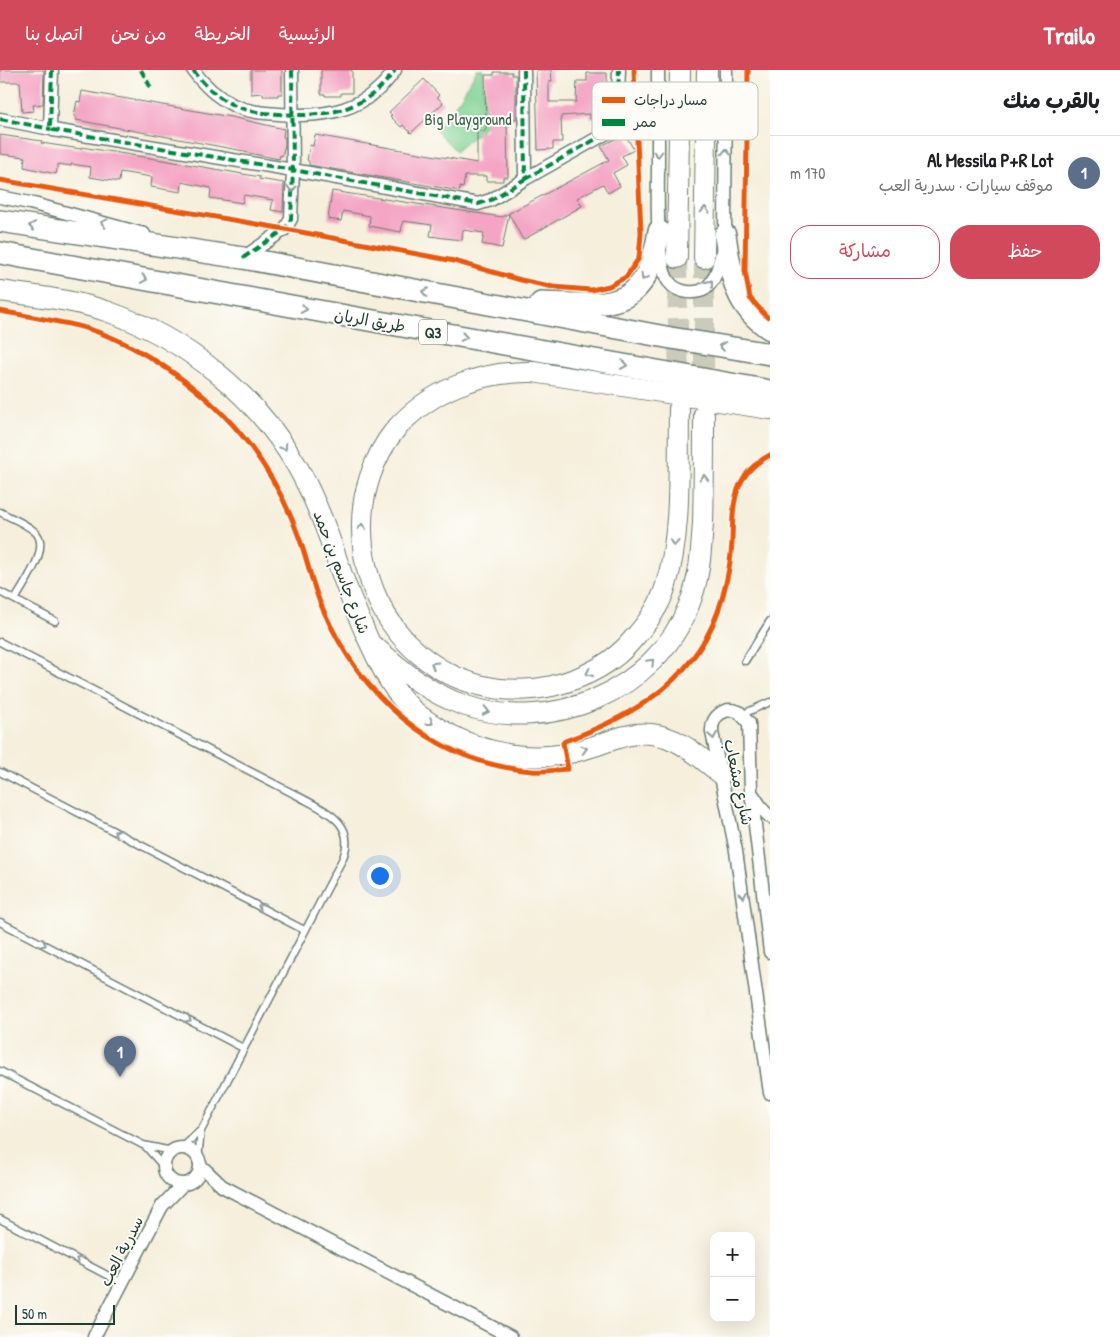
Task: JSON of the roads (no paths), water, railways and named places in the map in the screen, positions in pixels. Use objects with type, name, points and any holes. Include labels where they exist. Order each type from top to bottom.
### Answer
[{"type":"highway","name":"Q3","points":[[0,221],[243,258],[671,338],[770,354]]},
{"type":"highway","points":[[473,301],[588,304],[614,302],[624,298],[642,282],[655,253],[658,230]]},
{"type":"highway","points":[[725,235],[731,278],[735,288],[744,306],[761,316],[770,329]]},
{"type":"highway","name":"طريق الريان","points":[[0,253],[770,391]]},
{"type":"highway","points":[[0,267],[66,274],[96,270]]},
{"type":"main road","points":[[677,258],[679,140]]},
{"type":"main road","points":[[704,258],[706,140]]},
{"type":"main road","points":[[0,278],[89,294],[146,314],[198,346],[246,390],[254,408]]},
{"type":"main road","name":"شارع جاسم بن حمد","points":[[0,290],[83,305],[139,324],[195,356],[231,386],[254,408],[296,464],[309,489],[328,535],[348,594],[370,643],[409,676],[438,694],[463,705],[491,712],[526,715],[561,710],[602,696],[632,680],[652,662],[669,641],[686,612],[697,580],[701,555],[704,502],[704,414]]},
{"type":"main road","name":"شارع جاسم بن حمد","points":[[679,409],[678,495],[674,547],[666,586],[650,620],[626,648],[611,661],[584,676],[560,684],[541,688],[502,689],[483,686],[448,673],[432,664],[404,640],[380,607],[373,591],[364,555],[362,537],[364,501],[380,452],[390,436],[414,412],[445,390],[463,382],[495,374],[512,371],[533,372],[770,409]]},
{"type":"main road","points":[[370,643],[384,674],[412,709],[445,731],[487,750],[510,755],[545,756],[582,750],[633,734],[651,734],[668,738],[686,746],[721,774]]},
{"type":"street","points":[[51,129],[52,70]]},
{"type":"street","points":[[193,70],[214,93],[235,106],[258,113],[292,115],[326,114],[344,110],[375,92],[388,80],[395,70]]},
{"type":"street","points":[[243,258],[285,229],[290,220],[293,170],[292,70]]},
{"type":"street","points":[[524,70],[525,179]]},
{"type":"street","points":[[0,119],[478,204],[491,200],[594,140]]},
{"type":"street","points":[[658,140],[658,230],[665,274],[673,286],[678,290],[686,292],[703,291],[713,281],[720,262],[725,235],[726,140]]},
{"type":"street","points":[[0,197],[30,203],[219,254]]},
{"type":"street","name":"شارع مشعاب","points":[[770,952],[751,791],[749,723],[743,714],[735,710],[723,711],[716,716],[712,732],[737,856],[770,1093]]},
{"type":"street","points":[[751,791],[760,806],[770,817]]},
{"type":"street","points":[[762,894],[770,869]]},
{"type":"street","points":[[222,1186],[187,1182],[176,1183],[165,1171],[165,1161],[176,1150],[192,1151],[199,1162],[222,1186],[511,1337]]},
{"type":"street","points":[[187,1182],[196,1176],[199,1162]]},
{"type":"street","name":"سدرية العب","points":[[162,1206],[165,1171]]},
{"type":"street","name":"سدرية العب","points":[[94,1337],[162,1206],[187,1182]]},
{"type":"lane","points":[[0,512],[35,531],[42,544],[40,555],[15,600]]},
{"type":"lane","points":[[0,592],[55,621]]},
{"type":"lane","points":[[745,661],[770,621]]},
{"type":"lane","points":[[0,642],[296,795],[337,819],[343,827],[346,835],[346,852],[202,1129],[199,1162]]},
{"type":"lane","points":[[743,714],[770,702]]},
{"type":"lane","points":[[0,772],[304,930]]},
{"type":"lane","points":[[0,922],[243,1048]]},
{"type":"lane","points":[[0,1070],[144,1145],[176,1150],[202,1129]]},
{"type":"lane","points":[[144,1145],[165,1171]]},
{"type":"lane","points":[[0,1219],[122,1283]]},
{"type":"tunnel","points":[[677,258],[679,391]]},
{"type":"tunnel","points":[[704,258],[704,394]]},
{"type":"place","name":"Al Messila P+R Lot","points":[[120,1077]]},
{"type":"park label","name":"Big Playground","points":[[468,119]]}]
